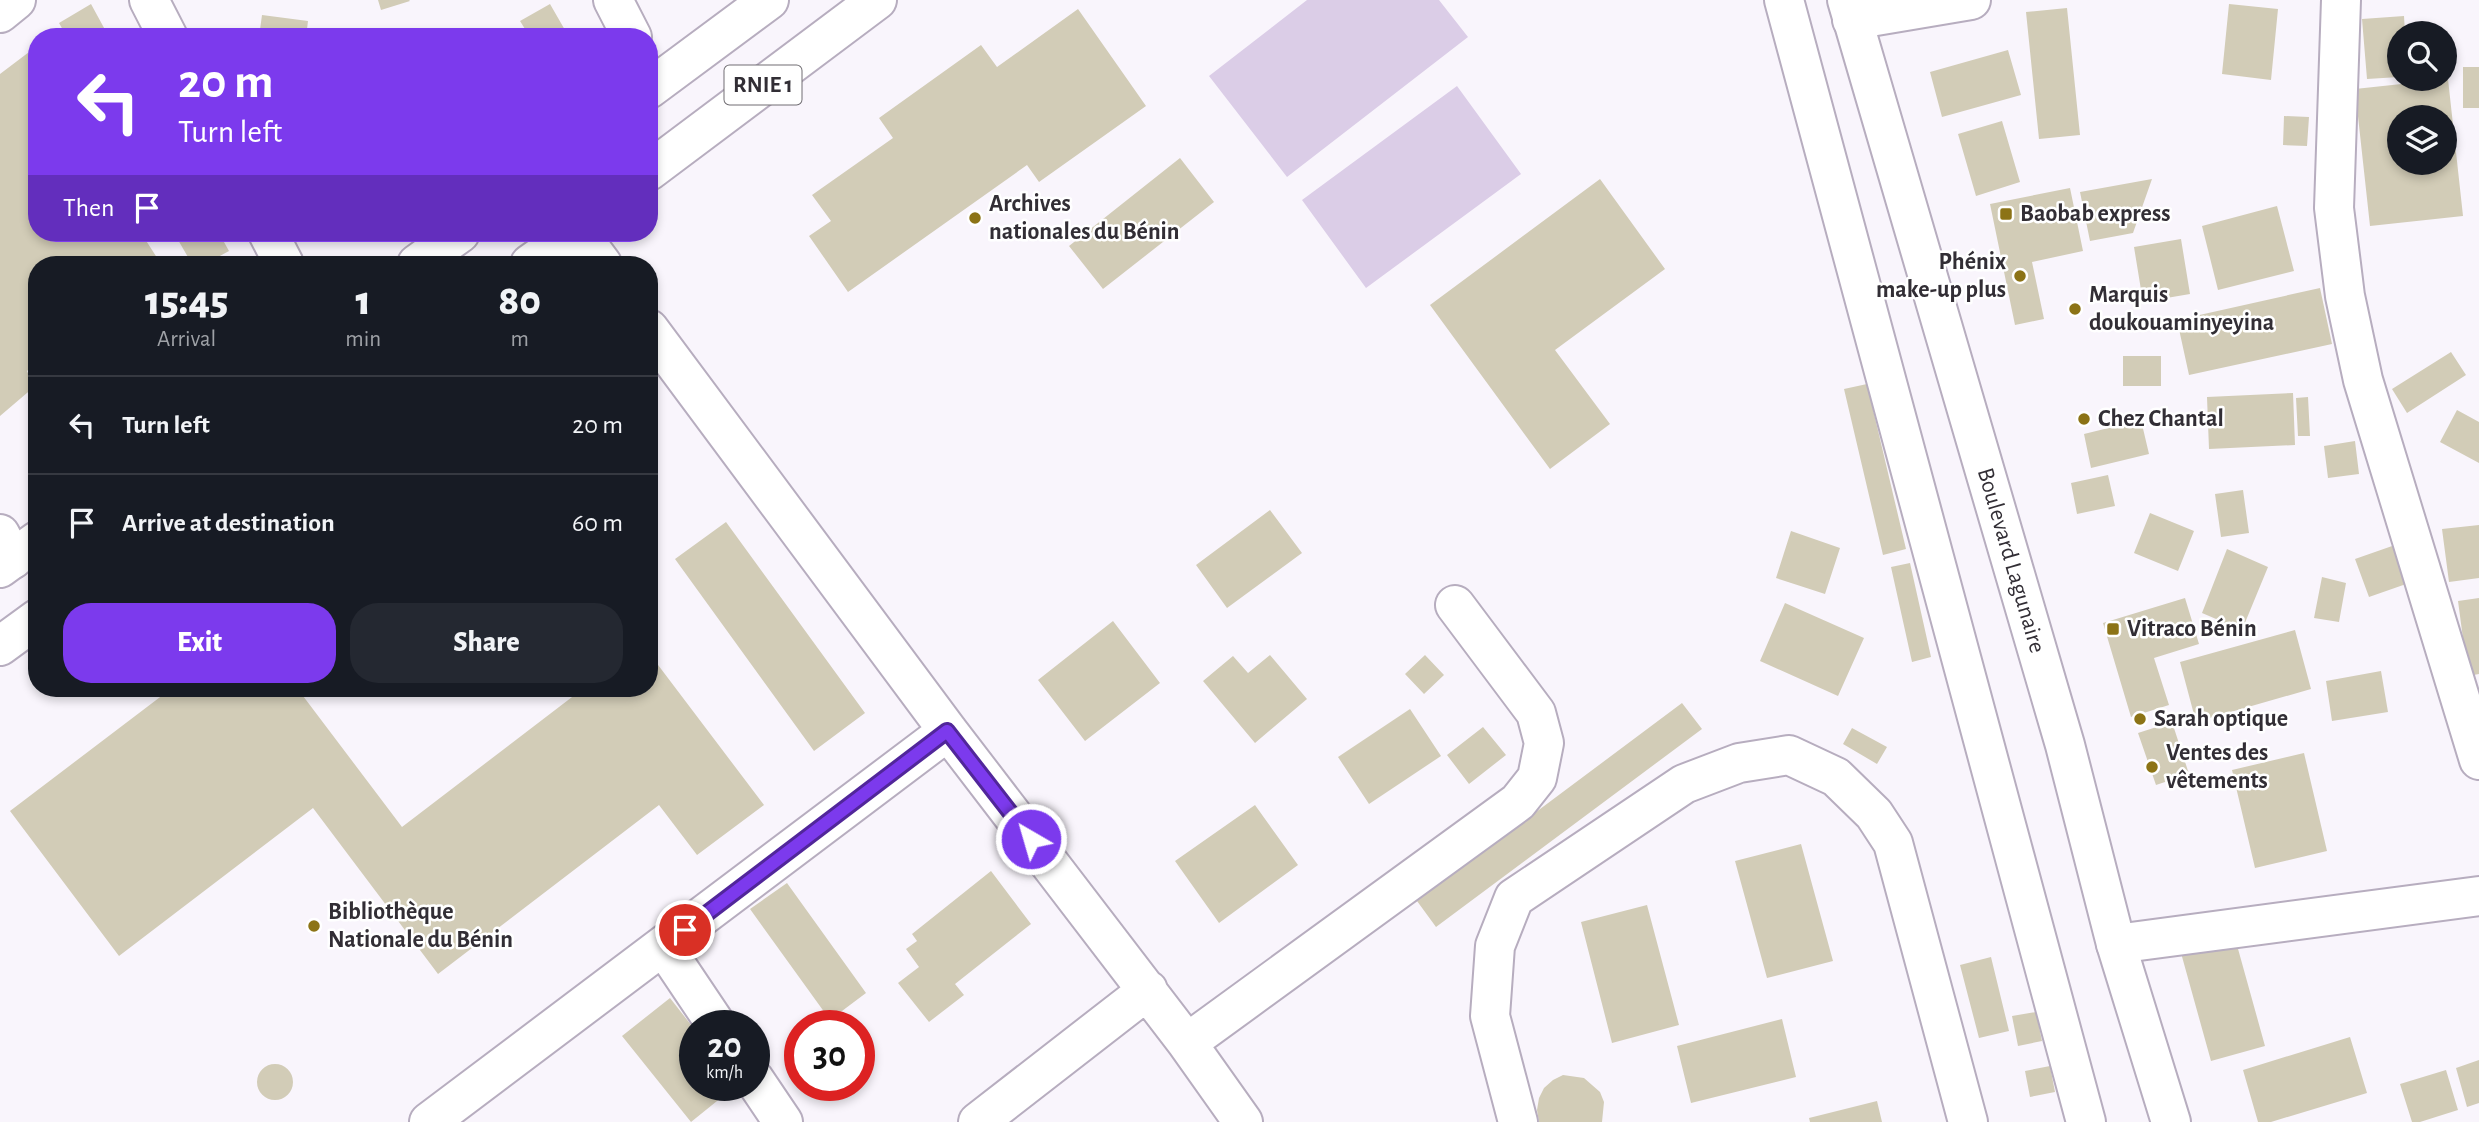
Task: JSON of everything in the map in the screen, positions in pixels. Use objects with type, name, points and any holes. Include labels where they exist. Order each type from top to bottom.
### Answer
[{"type":"main road","points":[[0,13],[16,0]]},
{"type":"main road","points":[[149,0],[163,28]]},
{"type":"main road","points":[[612,0],[627,28]]},
{"type":"main road","name":"RNIE 1","points":[[658,77],[769,0]]},
{"type":"main road","name":"RNIE 1","points":[[658,165],[877,0]]},
{"type":"main road","points":[[1784,0],[2086,1122]]},
{"type":"main road","points":[[1849,10],[1971,0]]},
{"type":"main road","points":[[2341,0],[2334,208],[2345,296],[2363,380],[2479,760]]},
{"type":"main road","name":"Boulevard Lagunaire","points":[[1849,10],[2065,745],[2116,944],[2171,1122]]},
{"type":"main road","points":[[428,256],[448,242]]},
{"type":"main road","points":[[542,256],[563,242]]},
{"type":"main road","points":[[584,242],[595,256]]},
{"type":"main road","points":[[658,341],[947,731],[1188,1043],[1243,1122]]},
{"type":"main road","points":[[1188,1043],[1518,802],[1537,778],[1544,743],[1536,713],[1455,604]]},
{"type":"main road","points":[[0,646],[28,626]]},
{"type":"main road","points":[[429,1122],[947,731]]},
{"type":"main road","points":[[1518,1122],[1490,1016],[1495,946],[1514,898],[1684,784],[1739,763],[1789,755],[1836,777],[1874,814],[1893,843],[1968,1122]]},
{"type":"main road","points":[[2116,944],[2479,896]]},
{"type":"main road","points":[[664,947],[707,1010]]},
{"type":"main road","points":[[978,1122],[1148,990]]},
{"type":"main road","points":[[769,1101],[783,1122]]},
{"type":"shaded area","points":[[1307,0],[1439,0],[1468,37],[1287,177],[1209,76]]},
{"type":"shaded area","points":[[1457,86],[1521,174],[1366,288],[1302,200]]},
{"type":"building","points":[[378,0],[409,0],[410,1],[381,10]]},
{"type":"building","points":[[91,4],[104,28],[62,28],[59,23]]},
{"type":"building","points":[[550,4],[564,28],[524,28],[520,21]]},
{"type":"building","points":[[2229,4],[2278,9],[2271,80],[2222,74]]},
{"type":"building","points":[[2067,8],[2080,135],[2039,139],[2026,12]]},
{"type":"building","points":[[1078,9],[1146,106],[1039,182],[1027,165],[848,292],[809,236],[831,221],[812,195],[893,138],[879,118],[981,45],[997,67]]},
{"type":"building","points":[[262,15],[308,21],[307,28],[260,28]]},
{"type":"building","points":[[2404,16],[2404,21],[2387,21],[2387,78],[2367,79],[2362,19]]},
{"type":"building","points":[[2008,50],[2021,95],[1942,117],[1930,72]]},
{"type":"building","points":[[28,53],[28,242],[147,242],[156,256],[28,256],[28,392],[0,416],[0,74]]},
{"type":"building","points":[[2463,67],[2479,67],[2479,108],[2463,108]]},
{"type":"building","points":[[2387,86],[2387,91],[2449,91],[2451,105],[2387,105],[2387,175],[2457,175],[2457,161],[2463,216],[2370,226],[2355,89]]},
{"type":"building","points":[[2284,116],[2309,117],[2307,146],[2283,145]]},
{"type":"building","points":[[2002,121],[2020,182],[1976,196],[1958,134]]},
{"type":"building","points":[[1180,158],[1214,202],[1103,289],[1069,246]]},
{"type":"building","points":[[1600,179],[1665,269],[1555,350],[1610,424],[1550,469],[1430,305]]},
{"type":"building","points":[[2152,179],[2133,233],[2090,241],[2080,192]]},
{"type":"building","points":[[2070,188],[2083,251],[2032,262],[2044,319],[2015,325],[1990,204]]},
{"type":"building","points":[[2277,206],[2294,271],[2218,290],[2202,226]]},
{"type":"building","points":[[2181,239],[2190,294],[2143,302],[2134,247]]},
{"type":"building","points":[[179,242],[224,242],[229,251],[220,256],[187,256]]},
{"type":"building","points":[[2320,288],[2332,344],[2189,375],[2177,320]]},
{"type":"building","points":[[2451,352],[2466,375],[2407,413],[2392,389]]},
{"type":"building","points":[[2123,356],[2161,356],[2161,386],[2123,386]]},
{"type":"building","points":[[1867,384],[1906,549],[1883,555],[1844,389]]},
{"type":"building","points":[[2293,393],[2295,445],[2209,449],[2207,397]]},
{"type":"building","points":[[2308,397],[2310,436],[2298,436],[2296,398]]},
{"type":"building","points":[[2457,410],[2479,422],[2479,463],[2440,442]]},
{"type":"building","points":[[2141,420],[2149,454],[2091,468],[2084,434]]},
{"type":"building","points":[[2355,441],[2359,474],[2328,478],[2324,446]]},
{"type":"building","points":[[2108,475],[2115,506],[2077,514],[2071,483]]},
{"type":"building","points":[[2243,490],[2249,533],[2221,537],[2215,494]]},
{"type":"building","points":[[1270,510],[1302,553],[1227,608],[1196,565]]},
{"type":"building","points":[[2150,513],[2194,531],[2178,571],[2134,553]]},
{"type":"building","points":[[726,522],[865,713],[814,751],[675,559]]},
{"type":"building","points":[[2479,525],[2479,578],[2449,582],[2442,529]]},
{"type":"building","points":[[1791,531],[1840,548],[1825,594],[1776,578]]},
{"type":"building","points":[[2395,545],[2409,583],[2369,597],[2355,559]]},
{"type":"building","points":[[2227,549],[2268,567],[2242,630],[2202,613]]},
{"type":"building","points":[[1910,563],[1931,657],[1912,662],[1891,567]]},
{"type":"building","points":[[2322,577],[2346,583],[2339,622],[2314,618]]},
{"type":"building","points":[[2185,598],[2199,644],[2154,658],[2169,705],[2131,717],[2103,623]]},
{"type":"building","points":[[2479,598],[2479,674],[2468,676],[2458,601]]},
{"type":"building","points":[[1785,603],[1864,638],[1838,696],[1760,661]]},
{"type":"building","points":[[1113,621],[1160,683],[1085,741],[1038,680]]},
{"type":"building","points":[[2295,630],[2311,689],[2196,722],[2180,662]]},
{"type":"building","points":[[1270,655],[1307,699],[1255,743],[1203,681],[1233,656],[1248,673]]},
{"type":"building","points":[[1425,655],[1444,675],[1424,694],[1405,674]]},
{"type":"building","points":[[658,665],[764,805],[697,855],[659,805],[438,974],[313,808],[119,956],[10,811],[160,697],[304,697],[402,827],[572,697],[658,697]]},
{"type":"building","points":[[2381,671],[2388,712],[2332,721],[2326,681]]},
{"type":"building","points":[[1682,703],[1702,729],[1436,927],[1417,901]]},
{"type":"building","points":[[1410,709],[1441,756],[1369,804],[1338,757]]},
{"type":"building","points":[[2172,722],[2189,774],[2156,785],[2138,733]]},
{"type":"building","points":[[1483,727],[1506,755],[1469,784],[1447,755]]},
{"type":"building","points":[[1852,728],[1887,747],[1877,764],[1843,744]]},
{"type":"building","points":[[2304,753],[2327,851],[2255,868],[2232,770]]},
{"type":"building","points":[[1255,805],[1298,865],[1219,923],[1175,861]]},
{"type":"building","points":[[1801,844],[1833,961],[1767,978],[1735,861]]},
{"type":"building","points":[[991,871],[1031,924],[955,984],[964,995],[929,1022],[898,983],[919,967],[906,949],[917,941],[912,934]]},
{"type":"building","points":[[787,883],[866,993],[843,1010],[823,1010],[750,909]]},
{"type":"building","points":[[1647,905],[1679,1025],[1612,1043],[1581,922]]},
{"type":"building","points":[[2235,938],[2265,1046],[2211,1061],[2181,953]]},
{"type":"building","points":[[1991,957],[2009,1031],[1979,1038],[1960,965]]},
{"type":"building","points":[[670,998],[679,1010],[679,1101],[717,1101],[691,1122],[622,1036]]},
{"type":"building","points":[[2036,1012],[2042,1041],[2018,1046],[2012,1016]]},
{"type":"building","points":[[1782,1019],[1796,1077],[1691,1103],[1677,1046]]},
{"type":"building","points":[[2350,1037],[2367,1093],[2271,1122],[2258,1122],[2243,1070]]},
{"type":"building","points":[[2479,1060],[2479,1103],[2467,1107],[2456,1068]]},
{"type":"building","points":[[275,1064],[288,1069],[293,1082],[288,1095],[275,1100],[262,1095],[257,1082],[262,1069]]},
{"type":"building","points":[[2050,1066],[2055,1092],[2030,1097],[2025,1071]]},
{"type":"building","points":[[2446,1070],[2458,1110],[2412,1122],[2400,1084]]},
{"type":"building","points":[[1563,1075],[1584,1078],[1600,1092],[1604,1102],[1602,1122],[1539,1122],[1537,1110],[1544,1088]]},
{"type":"building","points":[[1877,1101],[1882,1122],[1810,1122],[1809,1118]]},
{"type":"place","name":"Baobab express","points":[[2006,214]]},
{"type":"place","name":"Archives nationales du Bénin","points":[[975,218]]},
{"type":"place","name":"Phénix make-up plus","points":[[2020,276]]},
{"type":"place","name":"Marquis doukouaminyeyina","points":[[2075,309]]},
{"type":"place","name":"Chez Chantal","points":[[2084,419]]},
{"type":"place","name":"Vitraco Bénin","points":[[2113,629]]},
{"type":"place","name":"Sarah optique","points":[[2140,719]]},
{"type":"place","name":"Ventes des vêtements","points":[[2152,767]]},
{"type":"place","name":"Bibliothèque Nationale du Bénin","points":[[314,926]]},
{"type":"route","points":[[685,930],[947,731],[1031,839]]}]
